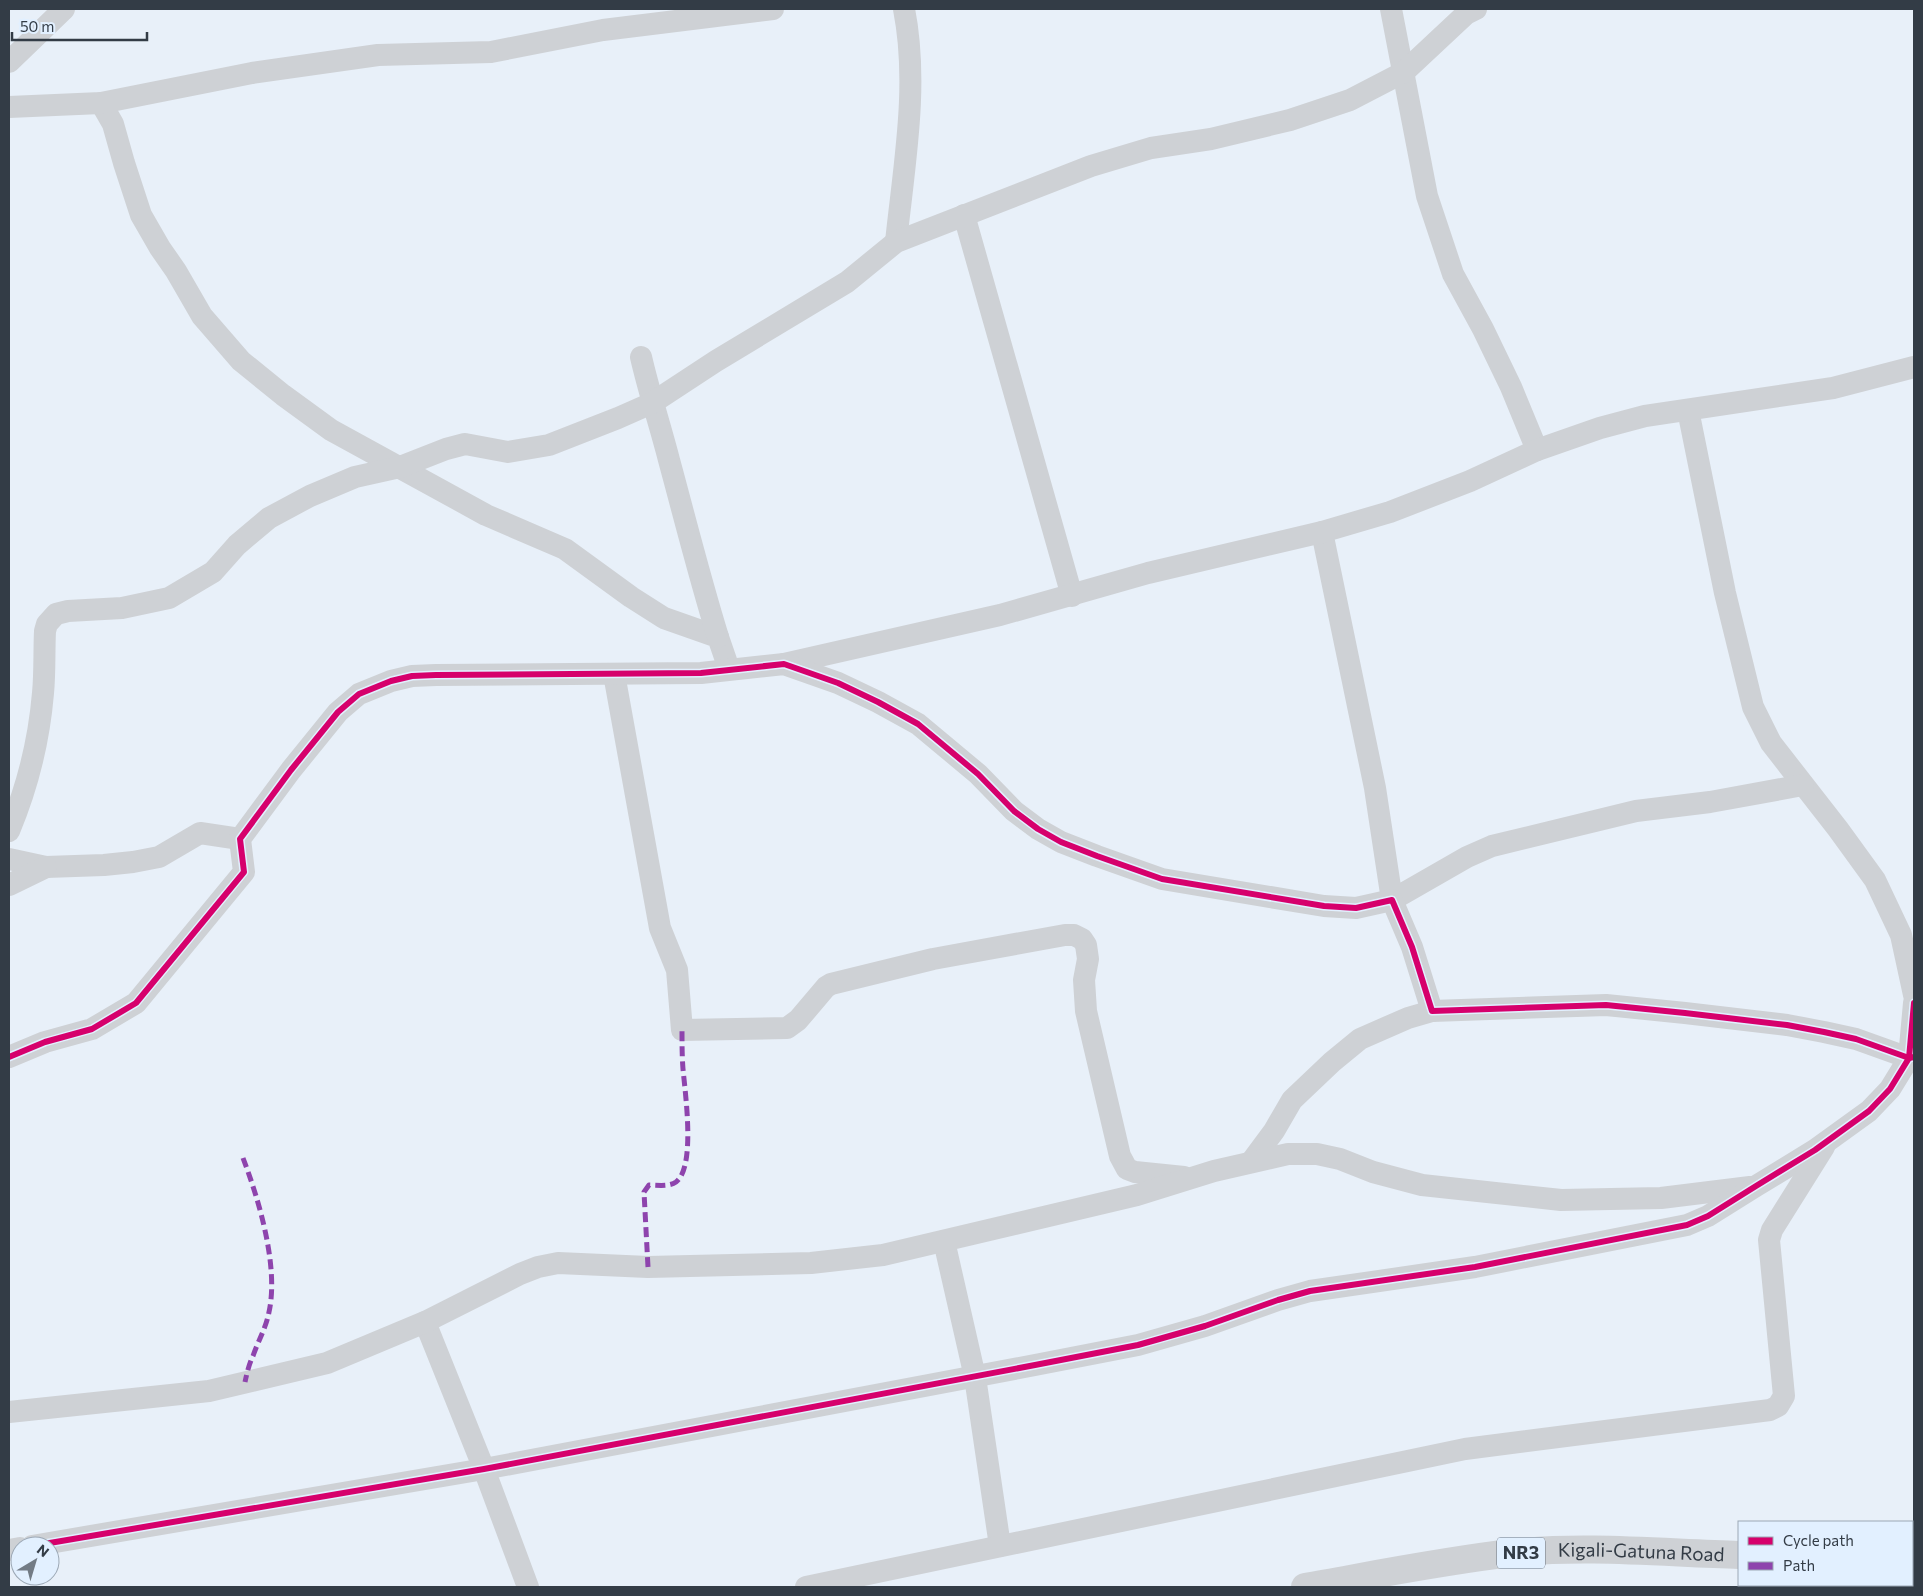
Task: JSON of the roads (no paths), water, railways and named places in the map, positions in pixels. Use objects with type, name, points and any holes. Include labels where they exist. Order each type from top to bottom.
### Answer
[{"type":"highway","name":"Kigali-Gatuna Road","points":[[1305,1587],[1512,1553],[1578,1550],[1738,1554]]},
{"type":"street","points":[[9,62],[64,9]]},
{"type":"street","points":[[9,107],[102,103],[252,73],[378,55],[491,52],[603,30],[773,9]]},
{"type":"street","points":[[896,242],[906,154],[911,72],[909,35],[904,9]]},
{"type":"street","points":[[1392,9],[1427,196],[1453,274],[1483,329],[1511,387],[1537,450]]},
{"type":"street","points":[[9,831],[19,807],[32,762],[44,692],[45,632],[47,624],[56,614],[68,611],[122,608],[169,598],[213,572],[237,545],[269,518],[310,496],[355,477],[400,467],[446,449],[465,444],[508,452],[549,445],[652,403],[716,361],[848,282],[896,242],[1091,166],[1152,148],[1211,139],[1290,120],[1350,100],[1404,72],[1466,14],[1476,9]]},
{"type":"street","points":[[102,103],[113,124],[142,215],[202,316],[240,361],[331,430],[486,515],[565,549],[631,597],[664,618],[718,637]]},
{"type":"street","points":[[964,215],[1072,596]]},
{"type":"street","points":[[641,357],[704,592],[729,669]]},
{"type":"street","points":[[9,1057],[45,1042],[92,1029],[136,1003],[244,872],[240,839],[291,770],[338,712],[359,694],[374,687],[412,676],[700,673],[784,664],[1000,616],[1148,574],[1322,532],[1390,512],[1470,481],[1537,450],[1600,428],[1646,416],[1834,388],[1914,367]]},
{"type":"street","points":[[1688,410],[1725,593],[1753,708],[1771,743],[1875,880],[1901,935],[1914,994]]},
{"type":"street","points":[[1322,532],[1375,788],[1392,900],[1412,947],[1432,1011]]},
{"type":"street","points":[[784,664],[838,683],[918,724],[978,774],[1014,811],[1038,829],[1061,842],[1162,879],[1324,906],[1356,908],[1392,900],[1467,857],[1492,846],[1636,811],[1710,802],[1803,784]]},
{"type":"street","points":[[614,674],[660,928],[676,970],[682,1030],[787,1028],[793,1025],[826,987],[831,984],[933,959],[1065,935],[1074,935],[1082,939],[1086,944],[1088,959],[1084,980],[1086,1011],[1120,1156],[1127,1169],[1135,1172],[1195,1178]]},
{"type":"street","points":[[9,860],[46,867],[104,865],[159,857],[200,833],[240,839]]},
{"type":"street","points":[[9,885],[46,867]]},
{"type":"street","points":[[60,1541],[484,1470],[975,1377],[1138,1345],[1205,1326],[1278,1300],[1310,1291],[1475,1267],[1687,1225],[1708,1216],[1828,1141],[1870,1111],[1890,1089],[1912,1057],[1914,1004]]},
{"type":"street","points":[[1251,1162],[1274,1131],[1292,1100],[1332,1062],[1360,1039],[1408,1018],[1432,1011],[1606,1005],[1787,1025],[1856,1039],[1912,1057]]},
{"type":"street","points":[[806,1587],[1465,1449],[1770,1410],[1778,1406],[1784,1396],[1769,1240],[1778,1218],[1828,1141]]},
{"type":"street","points":[[9,1412],[208,1391],[327,1364],[425,1322],[520,1274],[538,1267],[558,1263],[648,1268],[811,1262],[883,1255],[1137,1195],[1251,1162],[1288,1154],[1317,1154],[1372,1172],[1422,1185],[1561,1200],[1661,1198],[1756,1186]]},
{"type":"street","points":[[944,1241],[975,1377],[1000,1546]]},
{"type":"street","points":[[425,1322],[528,1587]]}]
